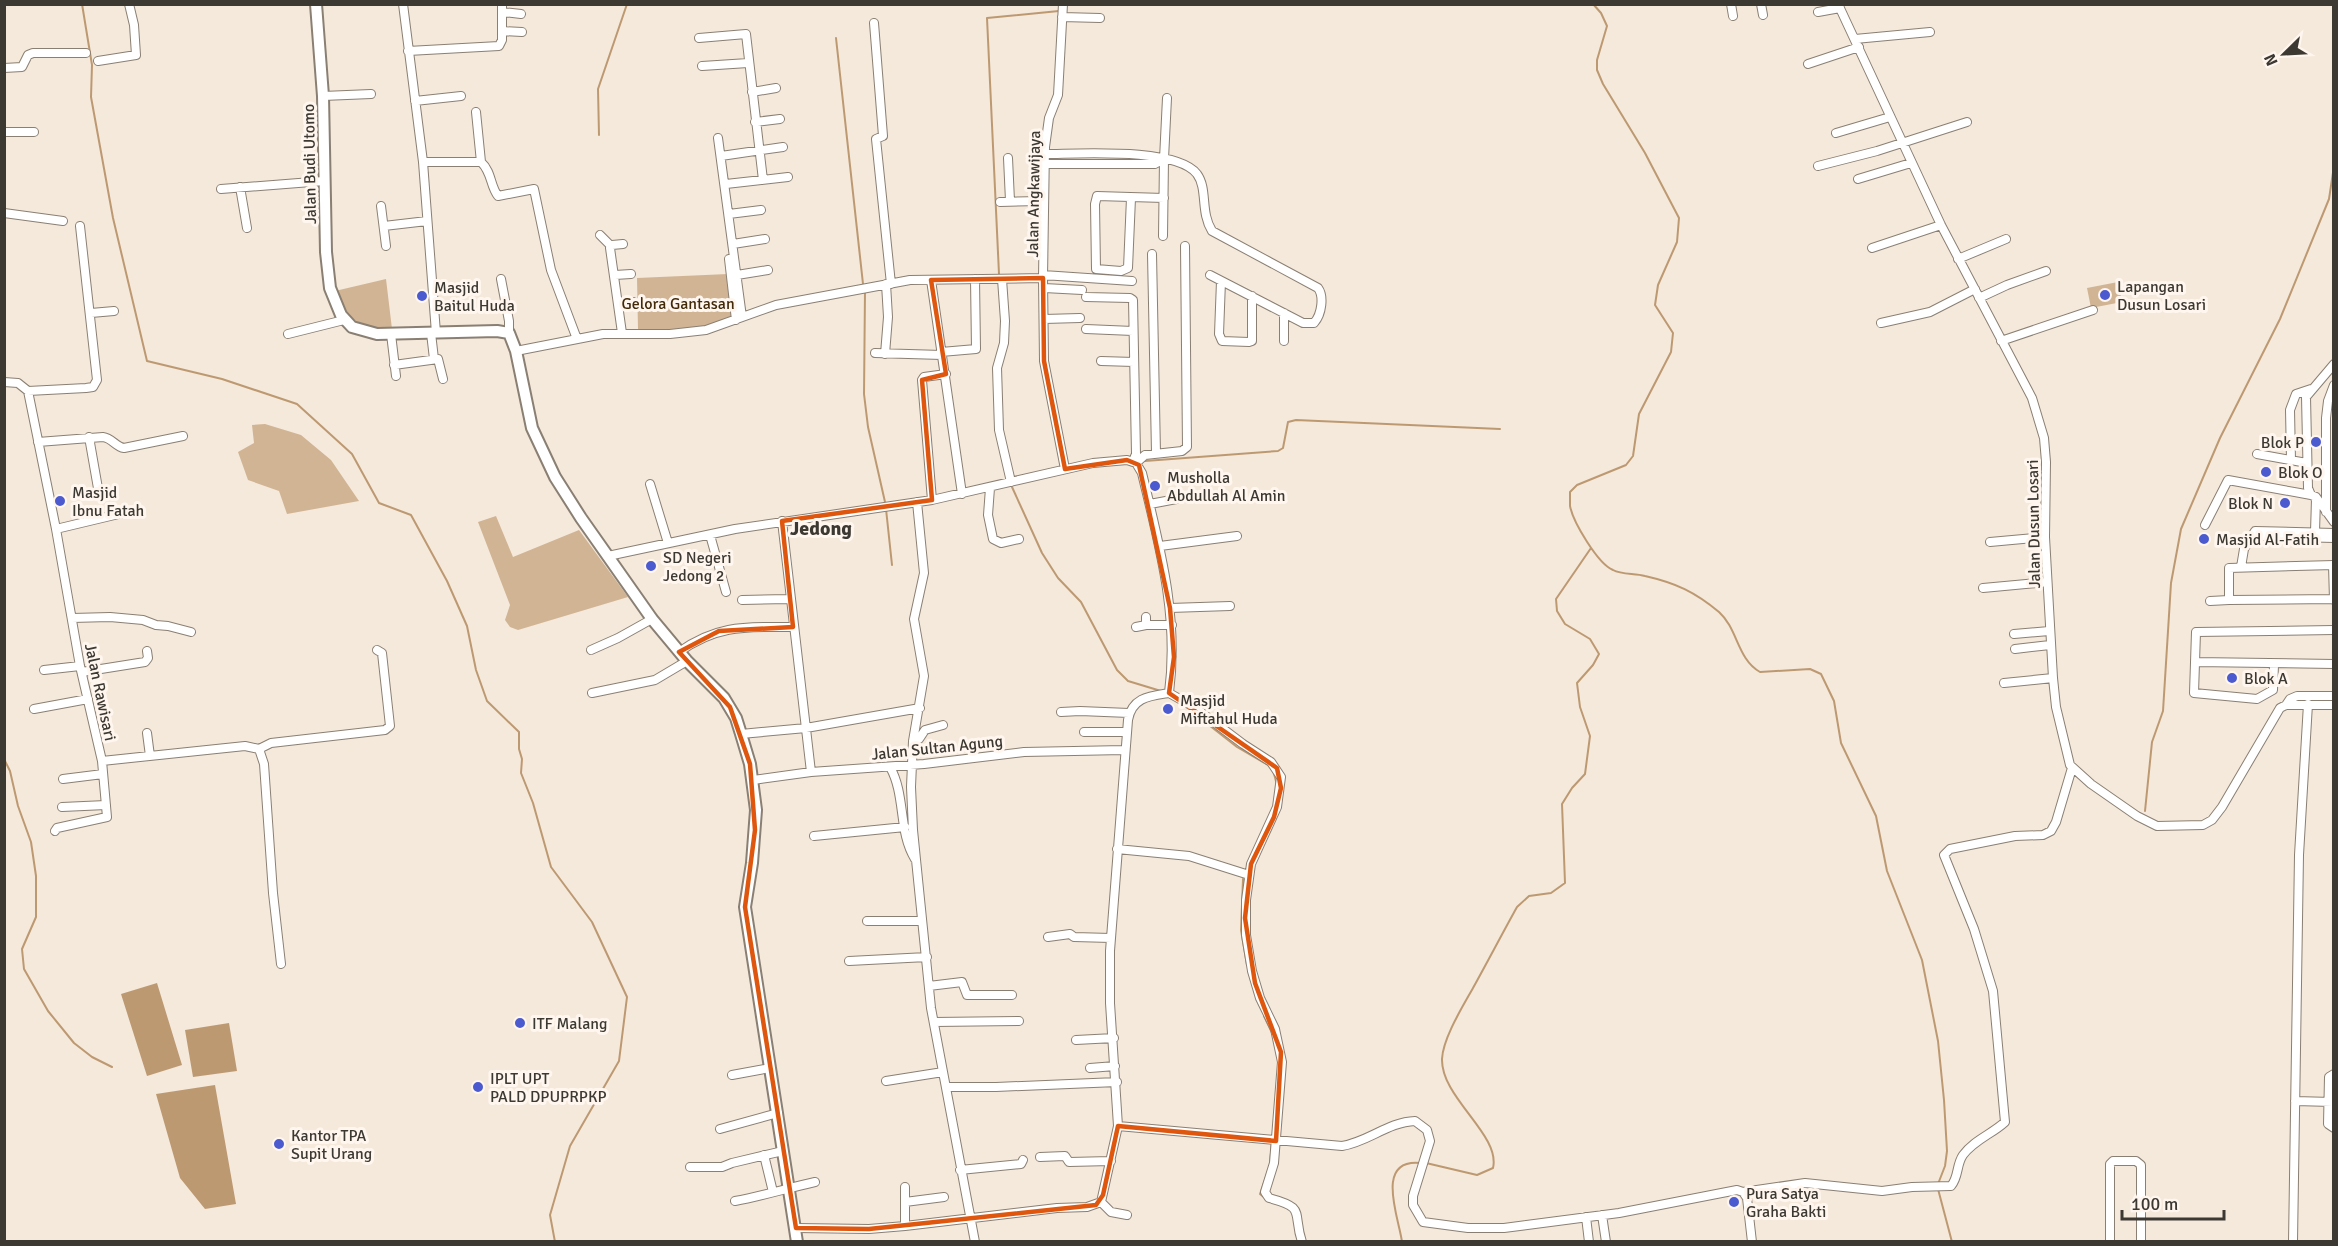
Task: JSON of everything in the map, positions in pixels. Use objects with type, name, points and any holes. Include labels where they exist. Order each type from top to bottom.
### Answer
[{"type":"street","points":[[98,61],[136,55],[134,25],[129,4]]},
{"type":"street","name":"Jalan Budi Utomo","points":[[316,4],[323,96],[328,277],[332,297],[344,320]]},
{"type":"street","points":[[403,4],[423,162],[434,359]]},
{"type":"street","name":"Jalan Angkawijaya","points":[[1063,4],[1058,95],[1049,118],[1041,201],[1044,361],[1065,468]]},
{"type":"street","points":[[1731,4],[1733,16]]},
{"type":"street","points":[[1761,4],[1763,15]]},
{"type":"street","points":[[1818,12],[1839,6]]},
{"type":"street","name":"Jalan Dusun Losari","points":[[1839,6],[1911,164],[1958,260],[2032,398],[2044,438],[2049,631],[2056,707],[2072,768]]},
{"type":"street","points":[[408,51],[499,46],[502,40],[502,8],[521,14]]},
{"type":"street","points":[[1062,17],[1100,18]]},
{"type":"street","points":[[874,23],[883,136],[876,139],[889,284],[885,354]]},
{"type":"street","points":[[502,31],[522,32]]},
{"type":"street","points":[[1855,39],[1930,32]]},
{"type":"street","points":[[699,38],[746,33],[763,180]]},
{"type":"street","points":[[1808,64],[1859,47]]},
{"type":"street","points":[[4,68],[22,68],[28,56],[33,53],[86,53]]},
{"type":"street","points":[[702,66],[748,63]]},
{"type":"street","points":[[752,92],[776,88]]},
{"type":"street","points":[[323,96],[371,94]]},
{"type":"street","points":[[415,101],[460,96]]},
{"type":"street","points":[[1163,236],[1167,98]]},
{"type":"street","points":[[476,112],[481,162],[489,172],[497,196],[532,188],[535,190],[551,270],[577,339]]},
{"type":"street","points":[[1836,133],[1890,117]]},
{"type":"street","points":[[755,122],[780,119]]},
{"type":"street","points":[[1818,166],[1902,143],[1966,122]]},
{"type":"street","points":[[4,132],[34,132]]},
{"type":"street","points":[[718,138],[737,275],[739,319]]},
{"type":"street","points":[[721,156],[783,147]]},
{"type":"street","points":[[999,202],[1041,201],[1036,149]]},
{"type":"street","points":[[1045,154],[1154,155],[1187,166],[1198,175],[1203,188],[1205,217],[1212,231],[1318,288],[1322,296],[1318,318],[1314,322],[1303,323],[1210,275]]},
{"type":"street","points":[[1072,154],[1072,164]]},
{"type":"street","points":[[1008,158],[1010,201]]},
{"type":"street","points":[[1045,164],[1155,164],[1164,159]]},
{"type":"street","points":[[423,162],[481,162]]},
{"type":"street","points":[[1858,180],[1911,164]]},
{"type":"street","points":[[726,184],[788,177]]},
{"type":"street","points":[[221,189],[324,181]]},
{"type":"street","points":[[240,187],[247,228]]},
{"type":"street","points":[[1131,198],[1128,268],[1120,271],[1096,269],[1096,198],[1105,195],[1164,198]]},
{"type":"street","points":[[381,206],[386,246]]},
{"type":"street","points":[[729,214],[761,210]]},
{"type":"street","points":[[4,213],[63,221]]},
{"type":"street","points":[[384,226],[427,221]]},
{"type":"street","points":[[1872,248],[1941,225]]},
{"type":"street","points":[[4,382],[18,383],[28,392],[86,388],[96,384],[80,226]]},
{"type":"street","points":[[600,235],[611,246]]},
{"type":"street","points":[[733,244],[765,239]]},
{"type":"street","points":[[1958,260],[2006,239]]},
{"type":"street","points":[[611,246],[623,244]]},
{"type":"street","points":[[611,246],[622,333]]},
{"type":"street","points":[[608,556],[782,521],[933,500],[1065,468],[1121,460],[1135,462],[1145,455],[1182,450],[1187,447],[1185,246]]},
{"type":"street","points":[[1152,254],[1156,453]]},
{"type":"street","points":[[729,260],[739,319]]},
{"type":"street","points":[[737,275],[768,270]]},
{"type":"street","points":[[1979,298],[2046,271]]},
{"type":"street","points":[[615,275],[632,274]]},
{"type":"street","points":[[516,351],[622,333],[687,333],[713,328],[776,305],[889,284],[931,280],[1043,277],[1132,281]]},
{"type":"street","points":[[501,279],[509,333],[516,351],[528,413],[545,459],[581,518],[652,619],[683,657],[724,698],[736,718],[741,734],[753,780],[756,830],[745,907],[797,1242]]},
{"type":"street","points":[[875,353],[942,354],[976,349],[975,279]]},
{"type":"street","points":[[1002,279],[1005,321],[1004,343],[997,368],[999,430],[1011,482]]},
{"type":"street","points":[[931,280],[962,494]]},
{"type":"street","points":[[1221,281],[1219,334],[1222,341],[1249,342],[1252,340],[1252,296]]},
{"type":"street","points":[[1044,288],[1132,299],[1135,462],[1142,473],[1150,504],[1160,546],[1170,608],[1173,657],[1169,693]]},
{"type":"street","points":[[1881,323],[1930,312],[1975,289]]},
{"type":"street","points":[[619,302],[633,302]]},
{"type":"street","points":[[2001,341],[2093,310]]},
{"type":"street","points":[[90,314],[114,311]]},
{"type":"street","points":[[1284,313],[1284,340]]},
{"type":"street","points":[[1044,320],[1080,318]]},
{"type":"street","points":[[288,334],[344,320],[358,330],[391,334],[497,331],[509,333]]},
{"type":"street","points":[[1086,329],[1133,331]]},
{"type":"street","points":[[391,334],[396,376]]},
{"type":"street","points":[[394,365],[438,359],[443,379]]},
{"type":"street","points":[[1101,361],[1134,362]]},
{"type":"street","points":[[2334,364],[2306,397],[2308,488],[2334,522]]},
{"type":"street","points":[[933,500],[922,378],[946,374]]},
{"type":"street","points":[[2326,512],[2326,418],[2328,401],[2334,385]]},
{"type":"street","points":[[2291,460],[2290,410],[2296,394],[2313,388]]},
{"type":"street","name":"Jalan Rawisari","points":[[28,392],[81,669],[102,760],[245,746],[259,749],[271,743],[385,730],[390,726],[382,653],[378,650]]},
{"type":"street","points":[[38,442],[107,437],[119,448],[124,448],[183,436]]},
{"type":"street","points":[[89,437],[99,494]]},
{"type":"street","points":[[2257,454],[2307,463]]},
{"type":"street","points":[[2205,525],[2228,480],[2313,496]]},
{"type":"street","points":[[650,484],[668,543]]},
{"type":"street","points":[[990,488],[988,515],[993,539],[1001,543],[1019,539]]},
{"type":"street","points":[[2313,496],[2316,512],[2315,532]]},
{"type":"street","points":[[1150,504],[1187,497]]},
{"type":"street","points":[[917,502],[924,567],[914,611],[924,676],[913,741],[912,812],[934,1022],[975,1242]]},
{"type":"street","points":[[2316,512],[2326,512]]},
{"type":"street","points":[[56,529],[123,513]]},
{"type":"street","points":[[782,521],[789,599],[811,772]]},
{"type":"street","points":[[2241,567],[2244,549],[2255,531],[2334,532]]},
{"type":"street","points":[[710,535],[726,592]]},
{"type":"street","points":[[1160,546],[1237,536]]},
{"type":"street","points":[[2252,536],[2334,538]]},
{"type":"street","points":[[1989,542],[2045,537]]},
{"type":"street","points":[[2210,601],[2334,599],[2333,566],[2229,568],[2229,600]]},
{"type":"street","points":[[1983,588],[2047,582]]},
{"type":"street","points":[[742,600],[789,599]]},
{"type":"street","points":[[1170,608],[1230,606]]},
{"type":"street","points":[[72,618],[110,617],[143,620],[156,626],[168,626],[191,632]]},
{"type":"street","points":[[591,650],[652,619]]},
{"type":"street","points":[[1136,627],[1146,621],[1172,625]]},
{"type":"street","points":[[592,693],[655,680],[683,657],[694,641],[719,630],[793,627]]},
{"type":"street","points":[[2274,664],[2272,690],[2257,699],[2194,693],[2196,632],[2334,630]]},
{"type":"street","points":[[2014,634],[2049,631]]},
{"type":"street","points":[[2015,649],[2050,645]]},
{"type":"street","points":[[44,670],[81,669],[145,662],[148,657],[147,651]]},
{"type":"street","points":[[2195,662],[2334,664]]},
{"type":"street","points":[[2004,683],[2053,678]]},
{"type":"street","points":[[1101,1202],[1118,1126],[1110,981],[1126,732],[1129,713],[1136,702],[1143,698],[1169,693],[1194,707],[1243,744],[1272,762],[1281,777],[1281,788],[1274,817],[1257,851],[1249,875],[1245,918],[1248,951],[1258,991],[1275,1029],[1281,1052],[1282,1071],[1273,1141],[1274,1163],[1265,1192],[1269,1198],[1290,1204],[1295,1208],[1302,1242]]},
{"type":"street","points":[[1118,1126],[1342,1146],[1394,1124],[1414,1121],[1424,1126],[1429,1134],[1430,1146],[1413,1196],[1413,1205],[1417,1215],[1423,1222],[1459,1227],[1494,1228],[1602,1215],[1729,1191],[1743,1192],[1805,1183],[1868,1191],[1951,1186],[1955,1182],[1958,1163],[1962,1156],[1978,1141],[2005,1122],[2006,1116],[1993,991],[1974,929],[1944,855],[1950,849],[2015,836],[2043,835],[2051,831],[2056,822],[2072,768],[2150,824],[2167,827],[2203,825],[2212,820],[2222,807],[2253,757],[2277,711],[2297,696],[2334,696]]},
{"type":"street","points":[[34,709],[88,699]]},
{"type":"street","points":[[2293,1242],[2299,855],[2308,704]]},
{"type":"street","points":[[2286,705],[2334,705]]},
{"type":"street","points":[[741,734],[806,728],[920,708]]},
{"type":"street","points":[[1061,712],[1129,713]]},
{"type":"street","points":[[913,741],[925,730],[943,724]]},
{"type":"street","points":[[1084,732],[1126,732]]},
{"type":"street","points":[[147,733],[150,756]]},
{"type":"street","points":[[259,749],[266,775],[273,893],[281,964]]},
{"type":"street","name":"Jalan Sultan Agung","points":[[753,780],[811,772],[890,767],[1024,752],[1124,750]]},
{"type":"street","points":[[55,831],[62,827],[104,819],[107,813],[102,760]]},
{"type":"street","points":[[890,767],[897,784],[907,843],[916,860]]},
{"type":"street","points":[[63,779],[103,774]]},
{"type":"street","points":[[62,807],[106,805]]},
{"type":"street","points":[[814,836],[905,827]]},
{"type":"street","points":[[1117,849],[1189,856],[1249,875]]},
{"type":"street","points":[[867,921],[922,921]]},
{"type":"street","points":[[1048,936],[1070,934],[1074,937],[1111,938]]},
{"type":"street","points":[[849,961],[927,957]]},
{"type":"street","points":[[929,986],[962,982],[967,995],[1012,995]]},
{"type":"street","points":[[934,1022],[1019,1021]]},
{"type":"street","points":[[1076,1040],[1114,1038]]},
{"type":"street","points":[[1090,1068],[1115,1066]]},
{"type":"street","points":[[732,1075],[770,1068]]},
{"type":"street","points":[[886,1081],[943,1072]]},
{"type":"street","points":[[2334,1074],[2330,1077],[2331,1102],[2328,1124],[2334,1128]]},
{"type":"street","points":[[947,1087],[1117,1082]]},
{"type":"street","points":[[2295,1101],[2331,1102]]},
{"type":"street","points":[[720,1129],[778,1113]]},
{"type":"street","points":[[690,1167],[722,1167],[783,1151]]},
{"type":"street","points":[[764,1155],[773,1192]]},
{"type":"street","points":[[1040,1157],[1065,1156],[1070,1162],[1112,1161]]},
{"type":"street","points":[[960,1170],[1021,1164],[1023,1160]]},
{"type":"street","points":[[2110,1242],[2110,1164],[2113,1161],[2136,1161],[2141,1166],[2141,1242]]},
{"type":"street","points":[[735,1201],[764,1196],[815,1182]]},
{"type":"street","points":[[905,1187],[905,1226]]},
{"type":"street","points":[[1743,1192],[1748,1201],[1752,1242]]},
{"type":"street","points":[[905,1202],[944,1197]]},
{"type":"street","points":[[1101,1202],[1111,1212],[1127,1215]]},
{"type":"street","points":[[796,1228],[869,1229],[905,1226],[971,1220],[1057,1208],[1087,1207],[1101,1202]]},
{"type":"street","points":[[1602,1215],[1606,1242]]},
{"type":"street","points":[[1586,1217],[1589,1242]]},
{"type":"highlighted area","points":[[1043,278],[1044,361],[1065,469],[1127,460],[1139,465],[1170,608],[1174,657],[1169,693],[1277,768],[1281,788],[1274,817],[1251,864],[1245,918],[1255,983],[1281,1052],[1276,1141],[1118,1126],[1103,1195],[1096,1205],[869,1229],[796,1228],[745,907],[755,830],[750,764],[730,707],[679,652],[719,631],[793,627],[782,521],[932,500],[922,380],[946,374],[931,280]]},
{"type":"green space","name":"Gelora Gantasan","points":[[728,274],[733,314],[731,319],[685,329],[638,330],[637,278]]},
{"type":"green space","points":[[386,279],[392,329],[356,321],[345,310],[335,291]]},
{"type":"green space","name":"Lapangan Dusun Losari","points":[[2118,282],[2122,302],[2091,308],[2087,288]]},
{"type":"green space","points":[[265,424],[301,435],[331,460],[359,501],[287,514],[279,491],[248,480],[238,452],[254,443],[252,425]]},
{"type":"green space","points":[[496,516],[513,557],[579,530],[628,597],[518,630],[510,627],[505,620],[510,605],[478,522]]},
{"type":"shaded area","points":[[157,983],[182,1065],[147,1076],[121,994]]},
{"type":"shaded area","points":[[229,1023],[237,1071],[193,1077],[185,1030]]},
{"type":"shaded area","points":[[215,1085],[236,1204],[205,1209],[180,1178],[156,1094]]},
{"type":"waterway","points":[[82,4],[92,65],[91,97],[113,218],[147,361],[222,379],[297,404],[352,454],[379,503],[411,515],[447,581],[467,626],[476,670],[487,701],[519,732],[521,773],[533,803],[551,867],[592,922],[627,997],[619,1061],[570,1146],[550,1215],[555,1242]]},
{"type":"waterway","points":[[599,135],[598,89],[627,4]]},
{"type":"waterway","points":[[1593,4],[1601,13],[1607,26],[1597,60],[1597,70],[1679,218],[1677,242],[1658,285],[1655,305],[1673,333],[1671,352],[1639,414],[1633,456],[1626,465],[1577,485],[1570,492],[1572,513],[1587,542],[1607,566],[1620,573],[1641,575],[1685,589],[1719,612],[1730,627],[1747,660],[1760,672],[1810,669],[1821,674],[1834,701],[1841,743],[1876,816],[1887,871],[1922,960],[1938,1041],[1944,1100],[1947,1151],[1945,1166],[1938,1184]]},
{"type":"waterway","points":[[999,274],[987,18],[1059,11]]},
{"type":"waterway","points":[[836,38],[863,284]]},
{"type":"waterway","points":[[2145,811],[2152,742],[2163,711],[2171,583],[2181,529],[2220,438],[2280,319],[2329,199],[2334,166]]},
{"type":"waterway","points":[[865,291],[864,394],[868,427],[885,502]]},
{"type":"waterway","points":[[1145,461],[1278,451],[1283,448],[1288,422],[1296,420],[1500,429]]},
{"type":"waterway","points":[[1012,487],[1042,553],[1058,578],[1081,602],[1117,670],[1128,681],[1161,691]]},
{"type":"waterway","points":[[886,509],[892,565]]},
{"type":"waterway","points":[[1426,1163],[1477,1175],[1493,1168],[1493,1155],[1488,1143],[1444,1074],[1443,1051],[1454,1022],[1517,907],[1529,896],[1551,893],[1565,883],[1562,804],[1585,774],[1590,736],[1580,707],[1577,683],[1593,665],[1599,654],[1590,639],[1565,624],[1557,611],[1556,599],[1591,548]]},
{"type":"waterway","points":[[1191,711],[1237,747],[1268,765],[1273,770],[1277,785]]},
{"type":"waterway","points":[[4,759],[10,771],[18,806],[31,842],[36,876],[36,917],[22,949],[24,969],[48,1011],[74,1043],[92,1057],[112,1067]]},
{"type":"waterway","points":[[1243,879],[1241,930],[1247,965]]},
{"type":"waterway","points":[[1264,1016],[1273,1035]]},
{"type":"waterway","points":[[1270,1163],[1272,1142]]},
{"type":"waterway","points":[[1402,1242],[1394,1205],[1393,1180],[1397,1170],[1406,1164],[1420,1163]]},
{"type":"waterway","points":[[1265,1198],[1260,1194],[1268,1171]]},
{"type":"waterway","points":[[1938,1189],[1952,1242]]},
{"type":"place","name":"Lapangan Dusun Losari","points":[[2105,295]]},
{"type":"place","name":"Masjid Baitul Huda","points":[[422,296]]},
{"type":"place","name":"Blok P","points":[[2316,442]]},
{"type":"place","name":"Blok O","points":[[2266,472]]},
{"type":"place","name":"Musholla Abdullah Al Amin","points":[[1155,486]]},
{"type":"place","name":"Masjid Ibnu Fatah","points":[[60,501]]},
{"type":"place","name":"Blok N","points":[[2285,503]]},
{"type":"place","name":"Masjid Al-Fatih","points":[[2204,539]]},
{"type":"place","name":"SD Negeri Jedong 2","points":[[651,566]]},
{"type":"place","name":"Blok A","points":[[2232,678]]},
{"type":"place","name":"Masjid Miftahul Huda","points":[[1168,709]]},
{"type":"place","name":"ITF Malang","points":[[520,1023]]},
{"type":"place","name":"IPLT UPT PALD DPUPRPKP","points":[[478,1087]]},
{"type":"place","name":"Kantor TPA Supit Urang","points":[[279,1144]]},
{"type":"place","name":"Pura Satya Graha Bakti","points":[[1734,1202]]},
{"type":"district","name":"Jedong","points":[[821,528]]}]
